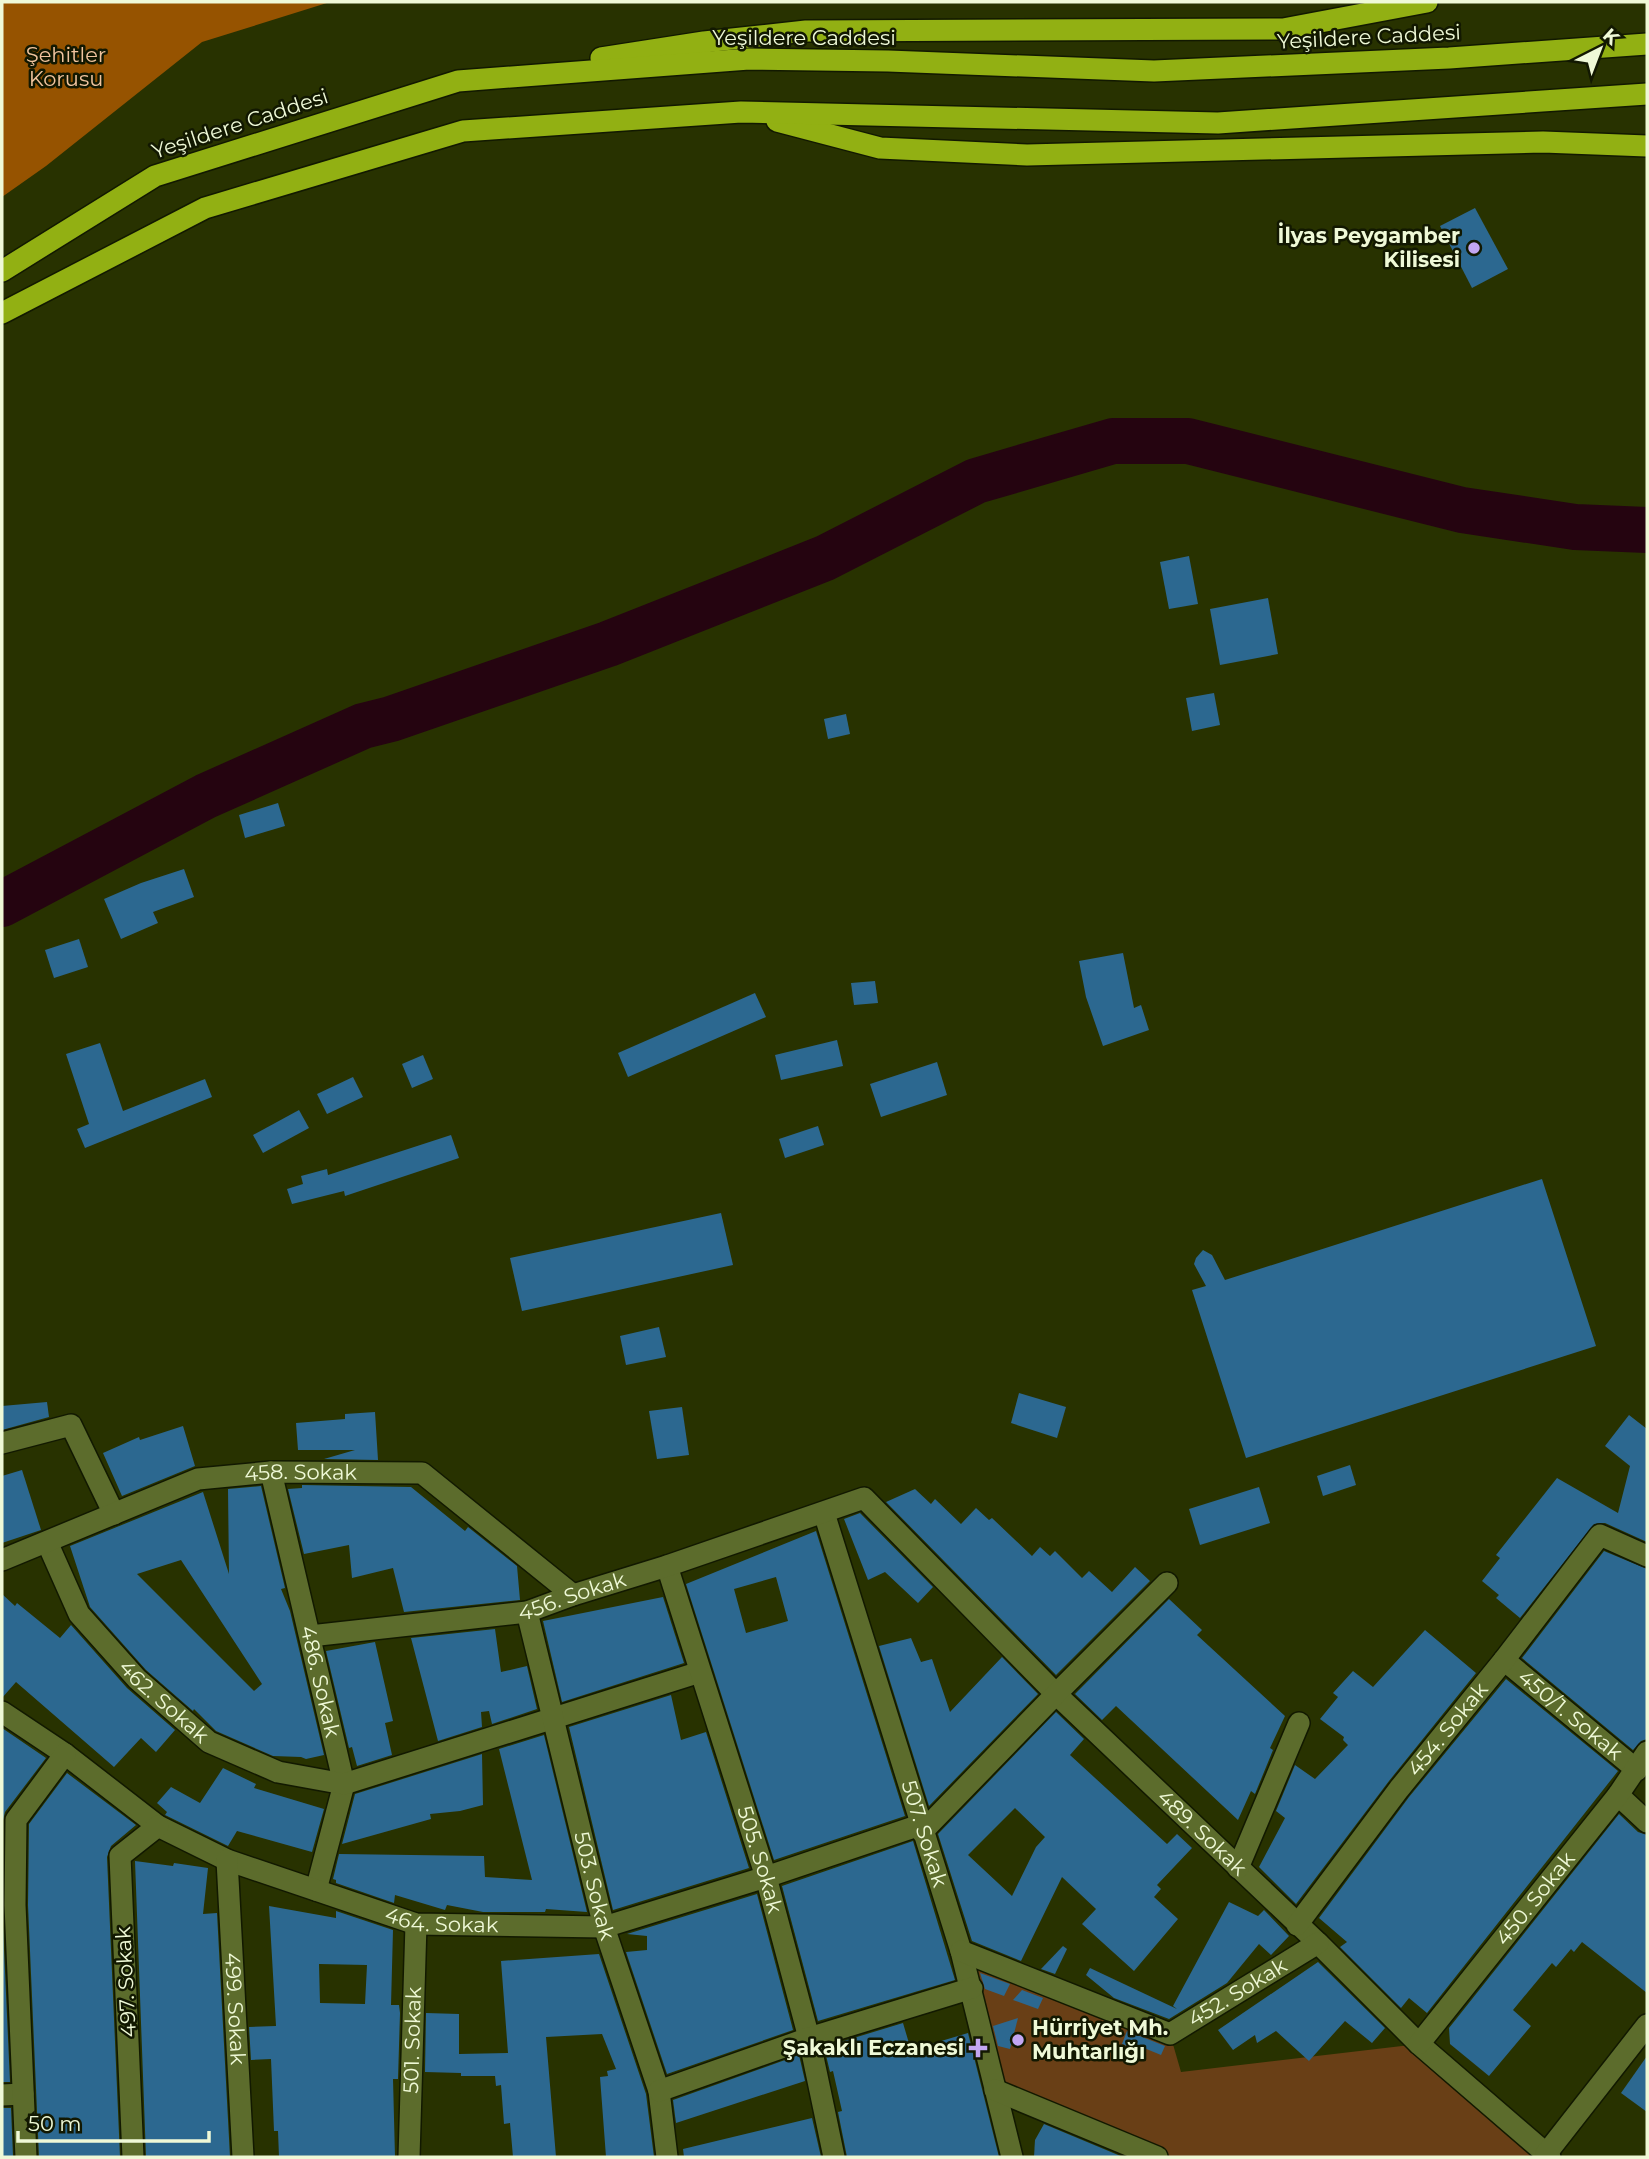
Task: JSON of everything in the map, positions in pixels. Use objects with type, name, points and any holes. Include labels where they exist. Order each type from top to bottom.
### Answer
[{"type":"highway","points":[[458,81],[704,42],[806,30],[1283,29],[1427,2]]},
{"type":"highway","name":"Yeşildere Caddesi","points":[[2,271],[155,176],[458,81],[749,60],[888,61],[1154,71],[1449,58],[1647,44]]},
{"type":"highway","points":[[2,313],[205,208],[463,131],[741,112],[1218,123],[1647,94]]},
{"type":"highway","points":[[741,112],[880,148],[1027,155],[1544,142],[1647,146]]},
{"type":"street","points":[[2,1443],[71,1425],[114,1514]]},
{"type":"street","name":"458. Sokak","points":[[2,1560],[198,1479],[271,1472],[422,1473],[573,1595]]},
{"type":"street","name":"486. Sokak","points":[[271,1472],[344,1784],[316,1891]]},
{"type":"street","name":"456. Sokak","points":[[310,1636],[527,1612],[864,1498]]},
{"type":"street","name":"489. Sokak","points":[[864,1498],[1056,1693],[1318,1943],[1419,2044],[1548,2156]]},
{"type":"street","name":"507. Sokak","points":[[824,1513],[972,1988],[1012,2157]]},
{"type":"street","name":"454. Sokak","points":[[1297,1925],[1399,1789],[1504,1660],[1600,1535],[1647,1556]]},
{"type":"street","name":"462. Sokak","points":[[47,1542],[79,1614],[137,1679],[209,1742],[278,1772],[344,1784]]},
{"type":"street","name":"505. Sokak","points":[[667,1566],[766,1877],[808,2038],[834,2157]]},
{"type":"street","points":[[921,1828],[1167,1583]]},
{"type":"street","name":"503. Sokak","points":[[527,1612],[604,1927],[659,2091],[667,2157]]},
{"type":"street","name":"450/1. Sokak","points":[[1504,1660],[1642,1761]]},
{"type":"street","points":[[344,1784],[701,1672]]},
{"type":"street","name":"464. Sokak","points":[[2,1712],[65,1755],[158,1826],[227,1860],[416,1923],[604,1927],[921,1828]]},
{"type":"street","points":[[1238,1868],[1298,1723]]},
{"type":"street","points":[[26,2157],[12,2094],[9,1815],[65,1755]]},
{"type":"street","name":"450. Sokak","points":[[1419,2044],[1618,1795],[1642,1761]]},
{"type":"street","points":[[1618,1795],[1647,1822]]},
{"type":"street","name":"497. Sokak","points":[[133,2157],[120,1856],[158,1826]]},
{"type":"street","name":"499. Sokak","points":[[227,1860],[243,2157]]},
{"type":"street","name":"501. Sokak","points":[[409,2157],[416,1923]]},
{"type":"street","name":"452. Sokak","points":[[961,1951],[1170,2034],[1318,1943]]},
{"type":"street","points":[[659,2091],[808,2038],[972,1988]]},
{"type":"street","points":[[1548,2156],[1647,2025]]},
{"type":"street","points":[[995,2090],[1157,2157]]},
{"type":"shaded area","points":[[961,1951],[1170,2034],[1181,2072],[1419,2044],[1550,2157],[1157,2157],[995,2090]]},
{"type":"green space","name":"Şehitler Korusu","points":[[2,2],[330,2],[202,42],[46,166],[2,197]]},
{"type":"building","name":"İlyas Peygamber Kilisesi","points":[[1475,208],[1508,269],[1472,288],[1440,226]]},
{"type":"building","points":[[1189,556],[1198,604],[1169,609],[1160,562]]},
{"type":"building","points":[[1268,598],[1278,654],[1220,665],[1210,609]]},
{"type":"building","points":[[1214,693],[1220,725],[1192,731],[1186,698]]},
{"type":"building","points":[[846,714],[850,734],[828,739],[824,719]]},
{"type":"building","points":[[278,803],[285,826],[245,838],[239,815]]},
{"type":"building","points":[[184,869],[194,897],[153,912],[158,923],[121,939],[104,899]]},
{"type":"building","points":[[79,939],[88,967],[54,978],[45,950]]},
{"type":"building","points":[[1123,953],[1134,1008],[1141,1005],[1149,1030],[1103,1046],[1086,997],[1079,961]]},
{"type":"building","points":[[875,981],[878,1003],[854,1005],[851,983]]},
{"type":"building","points":[[755,993],[766,1017],[628,1077],[618,1053]]},
{"type":"building","points":[[837,1040],[843,1066],[781,1080],[775,1055]]},
{"type":"building","points":[[100,1043],[123,1111],[205,1079],[212,1097],[85,1148],[77,1129],[89,1124],[66,1054]]},
{"type":"building","points":[[423,1055],[433,1079],[412,1088],[402,1064]]},
{"type":"building","points":[[937,1062],[947,1095],[881,1117],[870,1084]]},
{"type":"building","points":[[353,1077],[363,1097],[327,1114],[317,1094]]},
{"type":"building","points":[[299,1110],[309,1128],[263,1153],[253,1135]]},
{"type":"building","points":[[818,1126],[824,1145],[785,1158],[779,1139]]},
{"type":"building","points":[[451,1135],[459,1158],[345,1196],[344,1191],[292,1204],[287,1189],[303,1184],[301,1176],[327,1169],[328,1175]]},
{"type":"building","points":[[1542,1179],[1596,1346],[1246,1458],[1192,1290],[1206,1286],[1194,1264],[1203,1250],[1212,1255],[1225,1280]]},
{"type":"building","points":[[721,1213],[733,1265],[522,1311],[510,1258]]},
{"type":"building","points":[[659,1327],[666,1357],[626,1365],[620,1336]]},
{"type":"building","points":[[1019,1393],[1066,1407],[1057,1438],[1011,1423]]},
{"type":"building","points":[[47,1402],[49,1417],[2,1430],[2,1406]]},
{"type":"building","points":[[682,1407],[689,1455],[657,1459],[649,1411]]},
{"type":"building","points":[[375,1412],[378,1460],[324,1459],[355,1450],[298,1450],[296,1423],[345,1419],[345,1414]]},
{"type":"building","points":[[1629,1415],[1647,1429],[1647,1542],[1605,1523],[1594,1524],[1520,1618],[1496,1598],[1499,1595],[1482,1581],[1500,1558],[1496,1555],[1557,1478],[1618,1513],[1630,1466],[1605,1446]]},
{"type":"building","points":[[183,1426],[195,1466],[122,1496],[103,1453],[139,1437],[140,1440]]},
{"type":"building","points":[[1350,1465],[1356,1485],[1323,1496],[1317,1476]]},
{"type":"building","points":[[22,1470],[41,1530],[2,1543],[2,1476]]},
{"type":"building","points":[[302,1485],[411,1487],[465,1531],[468,1527],[517,1566],[520,1600],[404,1612],[393,1568],[352,1578],[349,1545],[304,1554],[288,1489],[302,1488]]},
{"type":"building","points":[[261,1486],[285,1588],[281,1589],[290,1611],[324,1755],[306,1759],[273,1756],[216,1731],[194,1709],[193,1711],[146,1670],[90,1607],[70,1546],[203,1492],[229,1574],[228,1489]],"holes":[[[181,1560],[262,1684],[254,1691],[137,1574]]]},
{"type":"building","points":[[1259,1487],[1270,1523],[1200,1545],[1189,1509]]},
{"type":"building","points":[[915,1489],[931,1504],[935,1499],[961,1524],[976,1508],[989,1520],[992,1518],[1032,1556],[1040,1547],[1050,1556],[1055,1551],[1082,1578],[1089,1571],[1112,1592],[1135,1567],[1150,1581],[1056,1675],[886,1502]]},
{"type":"building","points":[[860,1513],[933,1587],[918,1603],[885,1572],[868,1580],[844,1519]]},
{"type":"building","points":[[816,1531],[905,1816],[774,1860],[686,1584]],"holes":[[[776,1577],[788,1621],[746,1633],[734,1589]]]},
{"type":"building","points":[[1604,1551],[1647,1569],[1647,1739],[1641,1741],[1633,1750],[1522,1658]]},
{"type":"building","points":[[2,1594],[60,1638],[71,1625],[127,1688],[175,1730],[156,1752],[141,1738],[114,1767],[16,1682],[2,1698]]},
{"type":"building","points":[[663,1597],[684,1663],[562,1702],[543,1621]]},
{"type":"building","points":[[1169,1599],[1202,1630],[1197,1635],[1285,1716],[1270,1748],[1273,1750],[1255,1794],[1251,1791],[1238,1820],[1116,1706],[1102,1720],[1075,1694]]},
{"type":"building","points":[[495,1629],[501,1672],[527,1666],[537,1709],[492,1724],[489,1711],[481,1712],[482,1727],[438,1741],[411,1638]]},
{"type":"building","points":[[1425,1630],[1476,1673],[1389,1781],[1296,1904],[1259,1867],[1285,1818],[1276,1811],[1295,1765],[1315,1779],[1348,1745],[1343,1740],[1344,1737],[1320,1719],[1338,1697],[1333,1693],[1353,1671],[1373,1687]]},
{"type":"building","points":[[911,1638],[921,1662],[932,1659],[950,1712],[1002,1657],[1038,1694],[929,1806],[879,1646]]},
{"type":"building","points":[[375,1642],[393,1721],[385,1723],[392,1755],[357,1766],[352,1747],[349,1748],[326,1651]]},
{"type":"building","points":[[1506,1679],[1618,1771],[1427,2013],[1409,1998],[1401,2008],[1340,1947],[1347,1942],[1319,1918],[1409,1797]]},
{"type":"building","points":[[671,1695],[681,1740],[706,1732],[749,1868],[613,1910],[569,1727]]},
{"type":"building","points":[[1056,1712],[1084,1739],[1070,1755],[1167,1844],[1177,1834],[1192,1848],[1157,1885],[1161,1889],[1154,1897],[1178,1919],[1134,1971],[1082,1924],[1096,1909],[1062,1877],[1021,1961],[972,1941],[938,1834]],"holes":[[[1015,1808],[1045,1837],[1036,1847],[1012,1896],[968,1855]]]},
{"type":"building","points":[[2,1728],[46,1758],[5,1812],[2,1905]]},
{"type":"building","points":[[544,1735],[587,1912],[546,1909],[545,1912],[483,1912],[447,1905],[445,1910],[395,1895],[394,1903],[336,1883],[333,1879],[339,1854],[484,1856],[485,1877],[532,1880],[499,1749]]},
{"type":"building","points":[[482,1754],[483,1805],[430,1814],[431,1819],[342,1844],[355,1794]]},
{"type":"building","points":[[223,1768],[256,1784],[254,1788],[324,1809],[312,1852],[237,1831],[228,1846],[165,1815],[167,1812],[157,1803],[171,1787],[200,1803]]},
{"type":"building","points":[[67,1773],[136,1825],[111,1846],[107,1857],[120,2157],[39,2157],[28,1905],[29,1824]]},
{"type":"building","points":[[1619,1814],[1638,1832],[1647,1835],[1647,1993],[1582,1942],[1574,1952],[1571,1949],[1556,1967],[1552,1963],[1513,2010],[1531,2026],[1489,2076],[1450,2044],[1449,2028]]},
{"type":"building","points":[[913,1841],[955,1980],[818,2021],[782,1886]]},
{"type":"building","points":[[135,1861],[208,1868],[203,1914],[217,1913],[230,2157],[146,2157]]},
{"type":"building","points":[[757,1894],[793,2030],[667,2074],[626,1952],[647,1950],[647,1936],[627,1934]]},
{"type":"building","points":[[1229,1902],[1258,1916],[1264,1910],[1289,1936],[1271,1955],[1259,1944],[1227,1983],[1169,2019],[1114,1998],[1086,1975],[1090,1968],[1177,2009],[1173,2006]]},
{"type":"building","points":[[2,1905],[10,2082],[2,2082]]},
{"type":"building","points":[[269,1906],[336,1918],[336,1911],[393,1930],[391,2005],[399,2005],[400,2013],[398,2079],[393,2079],[395,2157],[279,2157],[278,2131],[274,2131],[271,2059],[251,2060],[249,2027],[276,2026]],"holes":[[[319,1964],[367,1965],[365,2004],[320,2003]]]},
{"type":"building","points":[[1063,1946],[1067,1949],[1055,1974],[1041,1969]]},
{"type":"building","points":[[599,1954],[646,2094],[654,2157],[606,2157],[600,2077],[608,2076],[607,2071],[616,2069],[602,2034],[546,2037],[556,2157],[513,2157],[510,2123],[504,2124],[501,2085],[496,2086],[495,2076],[425,2072],[426,2013],[459,2014],[459,2054],[508,2053],[501,1961]]},
{"type":"building","points":[[1318,1962],[1385,2028],[1372,2043],[1345,2021],[1309,2061],[1276,2031],[1257,2043],[1255,2035],[1233,2050],[1218,2030]]},
{"type":"building","points":[[980,1973],[1010,1984],[1004,1996],[985,1989]]},
{"type":"building","points":[[1022,1990],[1043,1998],[1038,2009],[1013,2000]]},
{"type":"building","points":[[1018,2018],[1010,2049],[998,2046],[993,2026]]},
{"type":"building","points":[[903,2023],[911,2050],[968,2033],[999,2157],[847,2157],[838,2112],[842,2111],[833,2071],[830,2072],[824,2047]]},
{"type":"building","points":[[1127,2031],[1165,2046],[1161,2055],[1144,2048],[1143,2052],[1122,2044]]},
{"type":"building","points":[[799,2055],[805,2081],[676,2123],[673,2100]]},
{"type":"building","points":[[1647,2056],[1647,2112],[1621,2093]]},
{"type":"building","points":[[2,2108],[11,2108],[13,2156],[2,2156]]},
{"type":"building","points":[[812,2118],[821,2157],[684,2157],[683,2149]]},
{"type":"building","points":[[1044,2124],[1123,2157],[1034,2157],[1035,2140]]},
{"type":"waterway","points":[[2,904],[206,796],[363,726],[391,719],[608,644],[825,558],[976,481],[1113,441],[1188,441],[1462,510],[1575,527],[1647,530]]},
{"type":"place","name":"İlyas Peygamber Kilisesi","points":[[1474,248]]},
{"type":"place","name":"Hürriyet Mh. Muhtarlığı","points":[[1018,2040]]},
{"type":"place","name":"Şakaklı Eczanesi","points":[[978,2048]]}]
